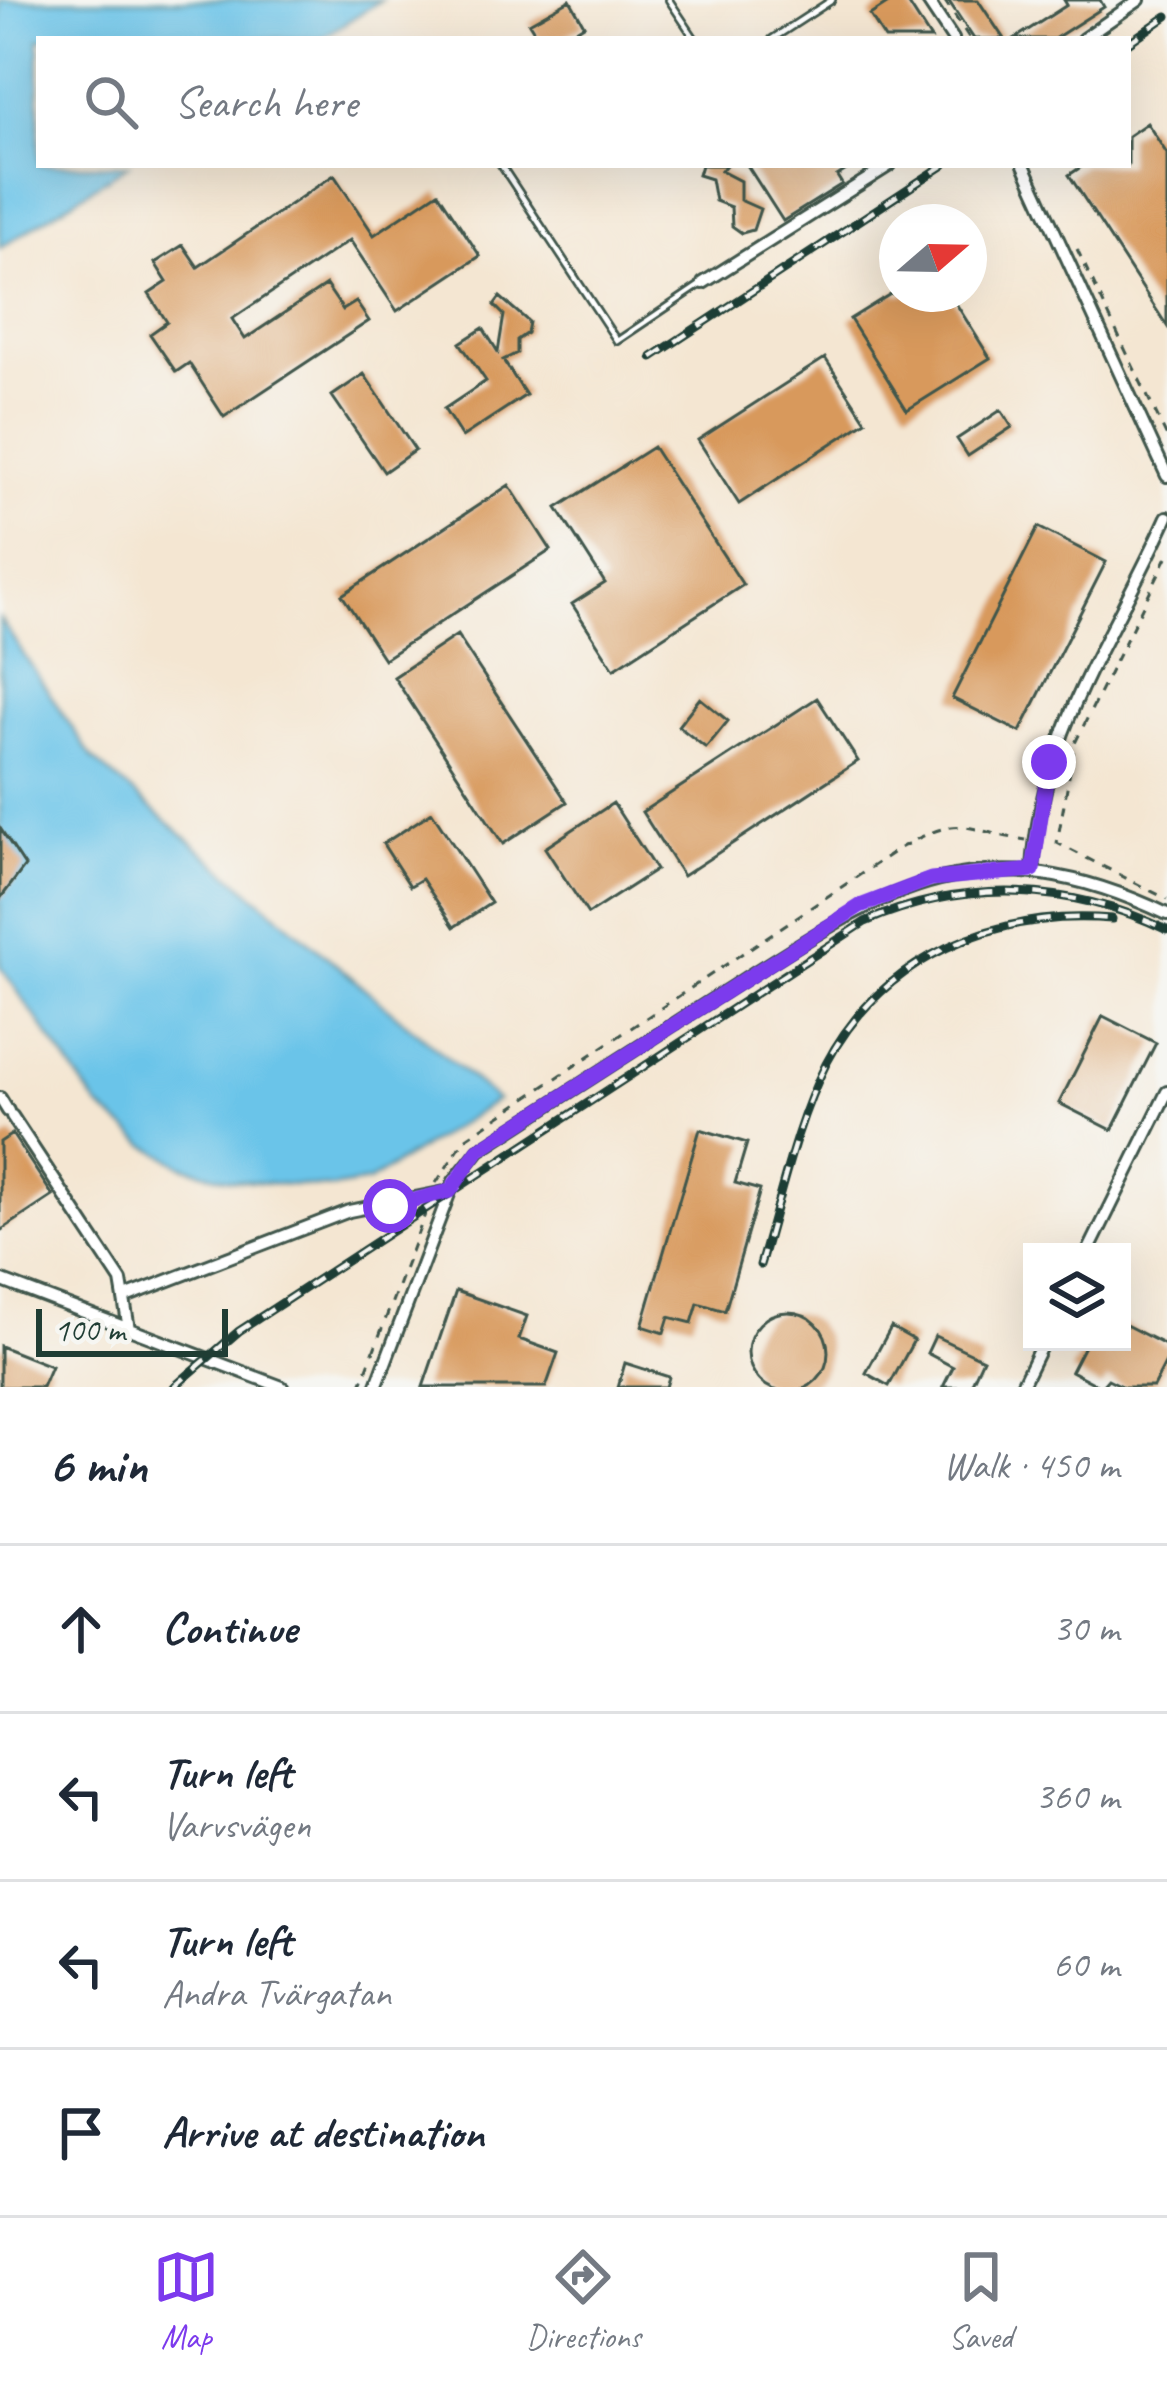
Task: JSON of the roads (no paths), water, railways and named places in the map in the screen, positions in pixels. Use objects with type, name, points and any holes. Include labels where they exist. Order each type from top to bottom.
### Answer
[{"type":"street","points":[[928,0],[951,36]]},
{"type":"street","points":[[1086,36],[1139,0]]},
{"type":"street","points":[[703,283],[885,168]]},
{"type":"street","points":[[1025,168],[1167,476]]},
{"type":"street","points":[[1033,870],[1038,808],[1063,724],[1167,517]]},
{"type":"street","points":[[376,1387],[450,1191],[478,1150],[860,906],[931,879],[1033,870],[1095,884],[1167,914]]},
{"type":"street","points":[[1092,1243],[1167,1092]]},
{"type":"street","points":[[0,1098],[128,1296],[129,1329]]},
{"type":"street","points":[[128,1296],[349,1211],[450,1191]]},
{"type":"street","points":[[0,1280],[282,1387]]},
{"type":"street","points":[[1021,1387],[1039,1351]]},
{"type":"lane","points":[[669,0],[693,36]]},
{"type":"lane","points":[[777,36],[832,0]]},
{"type":"lane","points":[[503,168],[616,341],[703,283]]},
{"type":"water","points":[[0,0],[381,0],[325,36],[36,36],[36,168],[123,168],[0,248]]},
{"type":"water","points":[[0,619],[93,759],[497,1100],[368,1182],[332,1188],[230,1180],[183,1166],[144,1144],[98,1106],[0,966]]},
{"type":"railway","points":[[1131,41],[1167,16]]},
{"type":"railway","points":[[652,357],[939,168]]},
{"type":"railway","points":[[174,1387],[239,1331],[865,922],[940,898],[1017,892],[1093,903],[1167,930]]},
{"type":"railway","points":[[760,1265],[815,1087],[850,1027],[878,995],[911,968],[985,932],[1026,922],[1112,919]]}]
